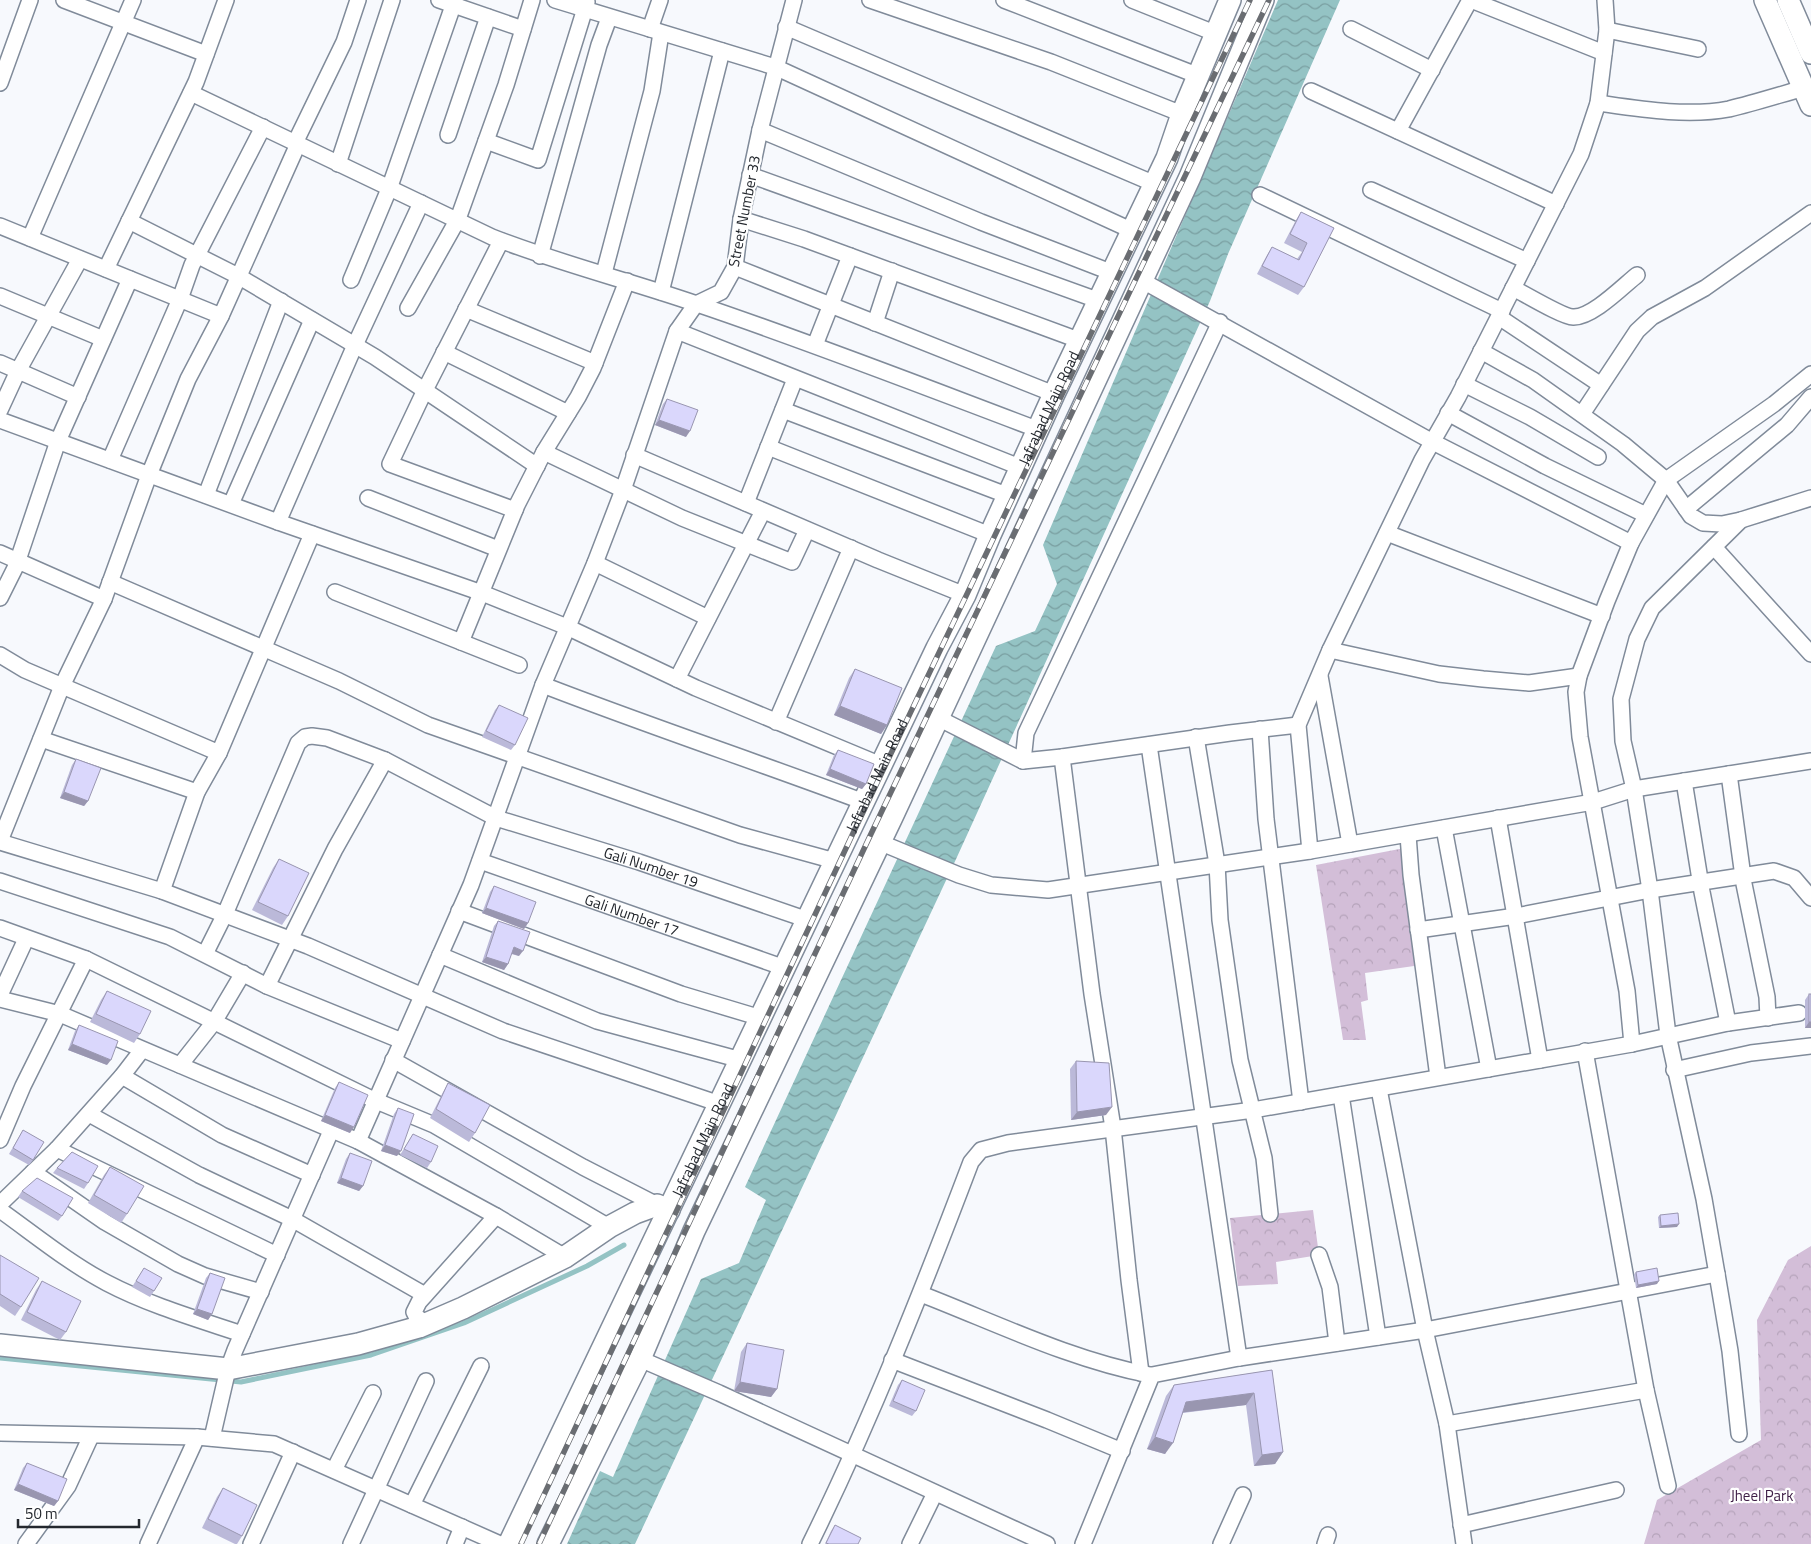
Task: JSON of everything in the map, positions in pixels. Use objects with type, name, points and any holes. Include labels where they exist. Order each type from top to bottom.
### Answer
[{"type":"main road","name":"Jafrabad Main Road","points":[[548,1544],[647,1361],[694,1232],[886,844],[938,718],[1190,177],[1262,0]]},
{"type":"main road","points":[[1765,0],[1792,34],[1811,53]]},
{"type":"main road","points":[[1788,0],[1792,34],[1807,96]]},
{"type":"main road","name":"Jafrabad Main Road","points":[[509,1544],[663,1207],[720,1104],[937,648],[966,595],[990,535],[1054,394],[1167,158],[1182,114],[1217,34],[1225,1]]},
{"type":"main road","points":[[0,1345],[227,1377],[386,1338],[426,1324],[564,1257],[609,1227],[635,1213],[663,1207]]},
{"type":"street","points":[[0,83],[30,0]]},
{"type":"street","points":[[67,0],[206,54]]},
{"type":"street","points":[[30,238],[133,0]]},
{"type":"street","points":[[106,269],[191,93],[226,0]]},
{"type":"street","points":[[358,0],[344,42],[221,316],[188,379],[149,474],[104,599],[62,686],[0,841],[162,891],[225,914],[422,995],[503,1031],[720,1104]]},
{"type":"street","points":[[338,164],[392,0]]},
{"type":"street","points":[[408,308],[458,219],[486,141],[532,0]]},
{"type":"street","points":[[555,0],[587,5],[609,18],[775,67],[1133,231]]},
{"type":"street","points":[[604,273],[652,91],[660,0]]},
{"type":"street","name":"Street Number 33","points":[[696,304],[721,292],[735,267],[741,219],[760,130],[794,0]]},
{"type":"street","points":[[870,0],[1051,62],[1182,114]]},
{"type":"street","points":[[1004,0],[1199,76]]},
{"type":"street","points":[[1132,0],[1217,34]]},
{"type":"street","points":[[1398,131],[1470,0],[1604,53]]},
{"type":"street","points":[[1310,851],[1298,725],[1330,650],[1431,441],[1464,384],[1581,154],[1598,103],[1607,30],[1606,0]]},
{"type":"street","points":[[351,280],[389,190],[449,2],[523,29]]},
{"type":"street","points":[[486,141],[538,160],[587,5]]},
{"type":"street","points":[[448,135],[488,17]]},
{"type":"street","points":[[540,256],[599,46],[609,18]]},
{"type":"street","points":[[786,27],[1155,184]]},
{"type":"street","points":[[1351,29],[1432,70]]},
{"type":"street","points":[[1607,30],[1698,49]]},
{"type":"street","points":[[661,292],[722,51]]},
{"type":"street","points":[[1310,91],[1556,204]]},
{"type":"street","points":[[191,93],[389,190],[458,219],[501,241],[540,256],[604,273],[815,345],[1039,430]]},
{"type":"street","points":[[1598,103],[1642,109],[1689,111],[1728,109],[1807,96]]},
{"type":"street","points":[[110,460],[180,299],[197,254],[263,128]]},
{"type":"street","points":[[760,130],[981,222],[1113,273]]},
{"type":"street","points":[[750,176],[1100,301]]},
{"type":"street","points":[[1371,190],[1527,261]]},
{"type":"street","points":[[1260,195],[1500,314],[1601,385]]},
{"type":"street","points":[[278,522],[355,345],[421,203]]},
{"type":"street","points":[[1582,414],[1637,331],[1652,317],[1705,288],[1811,214]]},
{"type":"street","points":[[741,219],[804,238],[1081,341]]},
{"type":"street","points":[[129,221],[238,276],[355,345],[537,466]]},
{"type":"street","points":[[0,226],[221,316]]},
{"type":"street","points":[[501,241],[425,390],[390,464],[515,510]]},
{"type":"street","points":[[815,345],[850,256]]},
{"type":"street","points":[[80,258],[18,371],[1,420],[278,522],[482,593],[567,627],[677,679],[881,766]]},
{"type":"street","points":[[735,267],[1054,394]]},
{"type":"street","points":[[875,323],[892,271]]},
{"type":"street","points":[[1513,288],[1572,317],[1585,314],[1602,304],[1637,275]]},
{"type":"street","points":[[0,598],[18,560],[58,441],[130,279]]},
{"type":"street","points":[[1141,280],[1220,322],[1431,441],[1631,543]]},
{"type":"street","points":[[461,642],[515,510],[544,452],[568,413],[594,363],[627,281]]},
{"type":"street","points":[[0,296],[104,339]]},
{"type":"street","points":[[206,495],[281,301]]},
{"type":"street","points":[[358,1141],[374,1100],[480,862],[543,685],[596,563],[623,490],[676,331],[696,304]]},
{"type":"street","points":[[466,310],[594,363]]},
{"type":"street","points":[[231,504],[312,320]]},
{"type":"street","points":[[1023,761],[1026,733],[1220,322]]},
{"type":"street","points":[[676,331],[1022,468]]},
{"type":"street","points":[[1481,351],[1533,380],[1623,444],[1666,480],[1691,516],[1703,523],[1722,524],[1742,520],[1811,498]]},
{"type":"street","points":[[444,352],[568,413]]},
{"type":"street","points":[[0,363],[78,397]]},
{"type":"street","points":[[1632,1044],[1627,991],[1578,721],[1576,692],[1580,676],[1631,543],[1666,480],[1774,404],[1811,374]]},
{"type":"street","points":[[746,503],[796,379]]},
{"type":"street","points":[[1464,384],[1530,417],[1598,457]]},
{"type":"street","points":[[1686,509],[1787,425],[1811,397]]},
{"type":"street","points":[[783,410],[1009,496]]},
{"type":"street","points":[[1448,413],[1545,466],[1646,516]]},
{"type":"street","points":[[768,447],[990,535]]},
{"type":"street","points":[[544,452],[682,518],[792,562],[807,530]]},
{"type":"street","points":[[634,455],[807,530],[966,595]]},
{"type":"street","points":[[368,498],[498,549]]},
{"type":"street","points":[[677,679],[763,511]]},
{"type":"street","points":[[1739,1434],[1730,1351],[1704,1199],[1674,1070],[1668,1035],[1650,890],[1634,789],[1623,741],[1621,699],[1637,639],[1652,608],[1742,520]]},
{"type":"street","points":[[1387,533],[1602,616]]},
{"type":"street","points":[[162,891],[197,792],[219,753],[312,534]]},
{"type":"street","points":[[1714,546],[1811,654]]},
{"type":"street","points":[[776,722],[851,548]]},
{"type":"street","points":[[0,553],[104,599]]},
{"type":"street","points":[[596,563],[708,618]]},
{"type":"street","points":[[110,582],[263,650],[339,681],[428,725],[740,835],[835,861]]},
{"type":"street","points":[[335,592],[519,665]]},
{"type":"street","points":[[1330,650],[1439,674],[1483,680],[1529,683],[1580,676]]},
{"type":"street","points":[[0,655],[25,670],[219,753]]},
{"type":"street","points":[[1320,676],[1350,844]]},
{"type":"street","points":[[543,685],[626,718],[692,738],[864,802]]},
{"type":"street","points":[[938,718],[1023,761],[1298,725]]},
{"type":"street","points":[[1260,729],[1266,819],[1301,1102]]},
{"type":"street","name":"Gali Number 19","points":[[205,954],[225,914],[298,743],[305,737],[319,736],[385,760],[496,818],[638,862],[808,920]]},
{"type":"street","points":[[1196,737],[1217,864],[1220,920],[1240,1060],[1264,1158],[1270,1214]]},
{"type":"street","points":[[41,739],[197,792]]},
{"type":"street","points":[[1149,745],[1239,1358]]},
{"type":"street","points":[[1062,757],[1080,885],[1092,994],[1113,1128],[1129,1280],[1147,1374],[1122,1451],[1083,1544]]},
{"type":"street","points":[[267,986],[335,849],[385,760]]},
{"type":"street","points":[[886,844],[959,875],[991,885],[1022,890],[1048,890],[1310,851],[1593,802],[1634,789],[1811,761]]},
{"type":"street","points":[[1729,774],[1743,876],[1767,997],[1768,1018]]},
{"type":"street","points":[[1684,781],[1700,882],[1728,1023]]},
{"type":"street","points":[[1498,818],[1540,1060]]},
{"type":"street","points":[[1444,828],[1489,1069]]},
{"type":"street","points":[[1408,834],[1418,930],[1438,1077]]},
{"type":"street","name":"Gali Number 17","points":[[480,862],[784,968]]},
{"type":"street","points":[[1418,930],[1516,916],[1650,890],[1774,871],[1794,878],[1811,898]]},
{"type":"street","points":[[0,881],[170,937],[267,986],[402,1040]]},
{"type":"street","points":[[459,910],[681,994],[761,1018]]},
{"type":"street","points":[[0,928],[26,939],[86,959],[374,1100],[434,1125],[609,1227]]},
{"type":"street","points":[[0,995],[26,939]]},
{"type":"street","points":[[440,954],[597,1021],[740,1060]]},
{"type":"street","points":[[0,1140],[23,1086],[86,959]]},
{"type":"street","points":[[180,1065],[214,1022],[243,973]]},
{"type":"street","points":[[0,1000],[60,1014],[330,1131],[358,1141],[496,1216],[564,1257]]},
{"type":"street","points":[[810,1544],[852,1454],[921,1294],[971,1162],[981,1150],[1008,1143],[1301,1102],[1632,1044],[1728,1023],[1798,1013]]},
{"type":"street","points":[[1674,1070],[1751,1054],[1811,1046]]},
{"type":"street","points":[[0,1204],[57,1150],[122,1076],[142,1050]]},
{"type":"street","points":[[1585,1051],[1646,1390],[1668,1486]]},
{"type":"street","points":[[393,1060],[583,1167],[663,1207]]},
{"type":"street","points":[[122,1076],[222,1135],[312,1175]]},
{"type":"street","points":[[1378,1089],[1425,1330],[1447,1424],[1464,1544]]},
{"type":"street","points":[[1341,1095],[1378,1337]]},
{"type":"street","points":[[89,1114],[199,1175],[292,1219],[425,1295]]},
{"type":"street","points":[[148,1544],[205,1437],[242,1334],[330,1131]]},
{"type":"street","points":[[57,1150],[277,1256]]},
{"type":"street","points":[[33,1172],[105,1222],[178,1264],[205,1276],[261,1292]]},
{"type":"street","points":[[0,1210],[71,1261],[107,1283],[183,1314],[242,1334]]},
{"type":"street","points":[[426,1324],[414,1312],[418,1302],[496,1216]]},
{"type":"street","points":[[1319,1255],[1330,1287],[1337,1342]]},
{"type":"street","points":[[921,1294],[1058,1348],[1117,1368],[1147,1374],[1337,1342],[1425,1330],[1717,1274]]},
{"type":"street","points":[[892,1360],[1122,1451]]},
{"type":"street","points":[[647,1361],[1047,1544]]},
{"type":"street","points":[[412,1505],[481,1366]]},
{"type":"street","points":[[351,1544],[426,1380]]},
{"type":"street","points":[[1447,1424],[1646,1390]]},
{"type":"street","points":[[334,1470],[373,1393]]},
{"type":"street","points":[[0,1433],[205,1437],[274,1444],[500,1544]]},
{"type":"street","points":[[26,1544],[68,1486],[91,1436]]},
{"type":"street","points":[[250,1544],[294,1452]]},
{"type":"street","points":[[1461,1525],[1616,1490]]},
{"type":"street","points":[[910,1544],[935,1493]]},
{"type":"street","points":[[1221,1544],[1244,1495]]},
{"type":"street","points":[[455,1544],[462,1527]]},
{"type":"green space","points":[[1415,846],[1430,946],[1428,964],[1365,973],[1368,1000],[1361,1002],[1366,1040],[1343,1040],[1316,865]]},
{"type":"green space","points":[[1313,1210],[1319,1255],[1276,1262],[1278,1284],[1238,1286],[1230,1218]]},
{"type":"green space","name":"Jheel Park","points":[[1811,1246],[1811,1544],[1644,1544],[1657,1500],[1761,1440],[1757,1320],[1788,1260]]},
{"type":"water","points":[[1278,0],[1340,0],[1228,254],[1210,301],[957,857],[635,1544],[567,1544],[600,1471],[613,1477],[701,1279],[739,1263],[766,1200],[745,1187],[996,646],[1035,631],[1057,584],[1043,545]]},
{"type":"building","points":[[1301,212],[1334,228],[1304,287],[1262,266],[1272,247],[1299,260],[1307,243],[1290,234]]},
{"type":"building","points":[[667,399],[698,410],[690,431],[659,420]]},
{"type":"building","points":[[855,669],[902,688],[887,725],[840,706]]},
{"type":"building","points":[[499,705],[528,718],[515,745],[486,731]]},
{"type":"building","points":[[838,750],[874,764],[866,784],[830,769]]},
{"type":"building","points":[[76,759],[101,768],[88,801],[64,792]]},
{"type":"building","points":[[279,859],[309,873],[288,916],[258,902]]},
{"type":"building","points":[[494,886],[536,902],[528,923],[486,908]]},
{"type":"building","points":[[498,921],[530,932],[523,951],[514,947],[508,964],[486,957]]},
{"type":"building","points":[[107,991],[151,1011],[140,1034],[96,1014]]},
{"type":"building","points":[[1809,994],[1811,994],[1811,1022],[1809,1022]]},
{"type":"building","points":[[79,1025],[118,1041],[111,1060],[72,1044]]},
{"type":"building","points":[[1076,1061],[1109,1063],[1112,1107],[1077,1112]]},
{"type":"building","points":[[339,1082],[368,1095],[354,1127],[325,1115]]},
{"type":"building","points":[[448,1083],[490,1105],[475,1133],[436,1109]]},
{"type":"building","points":[[398,1108],[414,1114],[401,1151],[385,1145]]},
{"type":"building","points":[[23,1130],[44,1142],[33,1160],[13,1148]]},
{"type":"building","points":[[413,1134],[438,1146],[431,1162],[404,1149]]},
{"type":"building","points":[[72,1152],[98,1166],[88,1183],[57,1168]]},
{"type":"building","points":[[350,1153],[372,1161],[363,1186],[341,1178]]},
{"type":"building","points":[[110,1167],[144,1186],[127,1214],[94,1195]]},
{"type":"building","points":[[37,1178],[73,1198],[62,1216],[22,1191]]},
{"type":"building","points":[[1678,1213],[1679,1224],[1661,1226],[1660,1215]]},
{"type":"building","points":[[0,1255],[39,1278],[21,1307],[0,1294]]},
{"type":"building","points":[[144,1268],[162,1278],[154,1291],[136,1281]]},
{"type":"building","points":[[1657,1268],[1659,1281],[1638,1285],[1636,1272]]},
{"type":"building","points":[[210,1273],[225,1278],[212,1314],[197,1309]]},
{"type":"building","points":[[42,1281],[81,1301],[66,1332],[27,1312]]},
{"type":"building","points":[[747,1343],[784,1350],[777,1389],[740,1382]]},
{"type":"building","points":[[1272,1370],[1283,1452],[1262,1455],[1254,1393],[1186,1402],[1173,1443],[1155,1437],[1174,1385]]},
{"type":"building","points":[[902,1380],[925,1390],[916,1411],[893,1401]]},
{"type":"building","points":[[27,1463],[67,1479],[58,1501],[18,1484]]},
{"type":"building","points":[[223,1488],[257,1505],[242,1536],[208,1519]]},
{"type":"building","points":[[835,1525],[861,1538],[858,1544],[826,1543]]},
{"type":"waterway","points":[[0,1358],[241,1382],[371,1355],[464,1323],[587,1266],[624,1245]]},
{"type":"railway","points":[[521,1544],[855,829],[1250,0]]},
{"type":"railway","points":[[539,1544],[870,836],[1269,0]]}]
